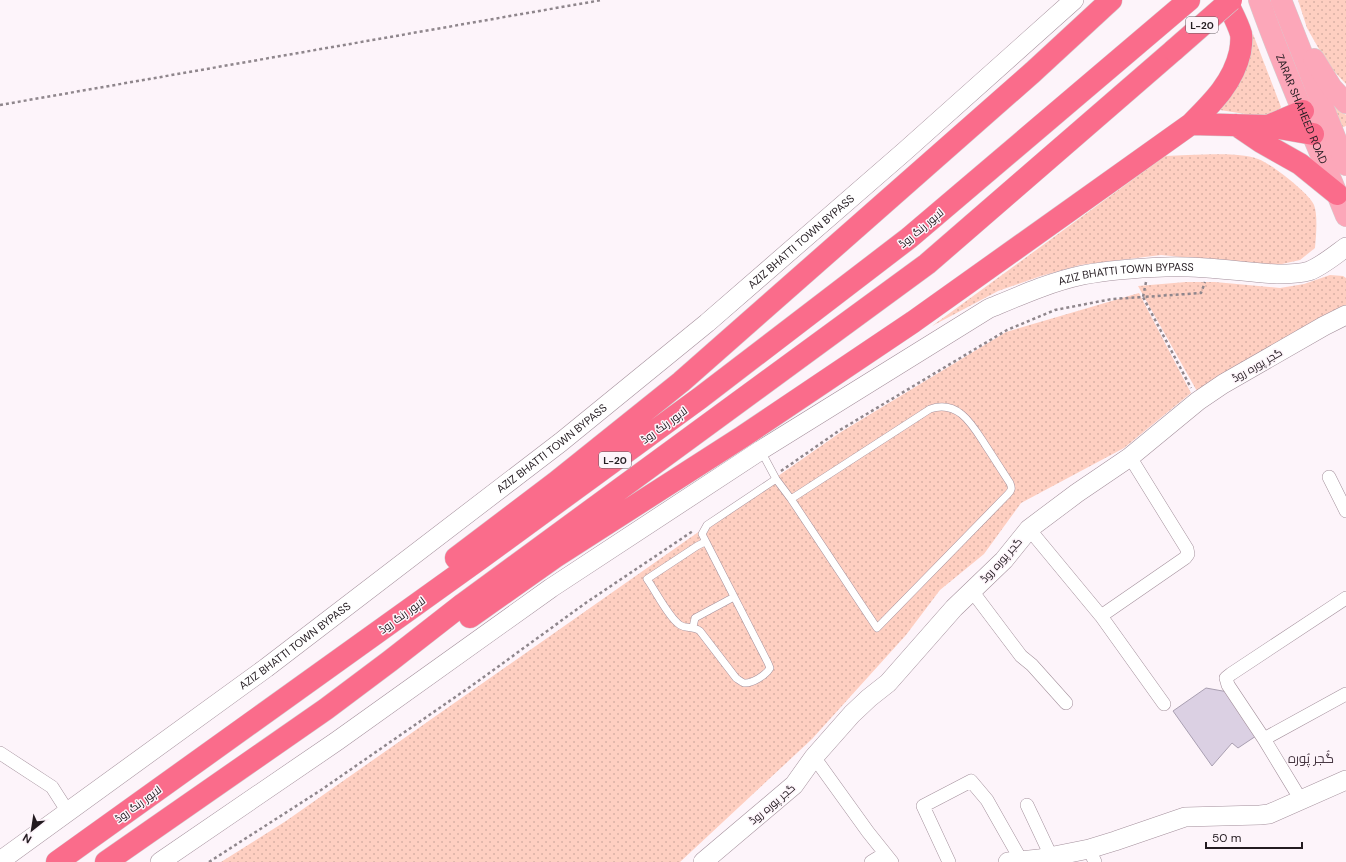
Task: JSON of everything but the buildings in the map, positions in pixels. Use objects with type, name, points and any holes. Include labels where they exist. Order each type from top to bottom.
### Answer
[{"type":"highway","points":[[362,644],[430,579],[555,483],[681,382],[1033,72],[1111,0]]},
{"type":"highway","name":"لاہور رنگ روڈ","points":[[57,862],[362,644],[700,398],[909,238],[1189,0]]},
{"type":"highway","points":[[390,661],[453,629],[555,557],[742,437],[900,331],[1190,124],[1220,93],[1232,75],[1237,63],[1241,45],[1241,34],[1226,0]]},
{"type":"highway","name":"L-20","points":[[106,862],[326,708],[390,661],[463,604],[927,264],[1231,0]]},
{"type":"highway","points":[[1268,126],[1312,108]]},
{"type":"highway","points":[[1190,124],[1268,126],[1313,134]]},
{"type":"highway","points":[[1236,125],[1262,142],[1287,155],[1337,194]]},
{"type":"main road","name":"ZARAR SHAHEED ROAD","points":[[1260,0],[1269,28],[1312,108],[1343,142],[1346,165]]},
{"type":"main road","name":"ZARAR SHAHEED ROAD","points":[[1281,0],[1300,50],[1312,108],[1313,134],[1321,158],[1346,216]]},
{"type":"main road","points":[[1300,50],[1313,58],[1332,88],[1346,103]]},
{"type":"main road","points":[[1313,134],[1343,142]]},
{"type":"main road","points":[[1321,158],[1343,142]]},
{"type":"street","name":"AZIZ BHATTI TOWN BYPASS","points":[[0,862],[266,668],[561,442],[713,317],[905,151],[1074,0]]},
{"type":"street","name":"AZIZ BHATTI TOWN BYPASS","points":[[160,862],[337,741],[551,588],[761,450],[988,309],[1052,283],[1082,275],[1119,269],[1166,267],[1260,273],[1294,273],[1308,271],[1318,266],[1346,247]]},
{"type":"street","name":"گجر پورہ روڈ","points":[[703,862],[794,785],[814,757],[852,714],[888,683],[954,608],[1004,560],[1029,529],[1077,493],[1130,457],[1198,402],[1223,384],[1346,315]]},
{"type":"street","points":[[1101,616],[1185,558],[1188,554],[1187,549],[1130,457]]},
{"type":"street","points":[[1329,476],[1346,511]]},
{"type":"street","points":[[1029,529],[1101,616],[1164,704]]},
{"type":"street","points":[[972,591],[1021,656],[1032,665],[1066,703]]},
{"type":"street","points":[[1301,800],[1264,739],[1228,685],[1226,678],[1346,598]]},
{"type":"street","points":[[1264,739],[1346,694]]},
{"type":"street","points":[[0,753],[52,787],[68,812]]},
{"type":"street","points":[[814,757],[888,858],[871,862]]},
{"type":"street","points":[[949,862],[923,806],[971,781],[987,800],[1014,861],[1039,859],[1051,856],[1092,855],[1115,841],[1185,817],[1269,814],[1346,780]]},
{"type":"street","points":[[1027,805],[1051,856]]},
{"type":"lane","points":[[761,450],[776,479],[877,628],[1011,492],[1012,487],[970,422],[958,412],[939,406],[930,409],[791,499]]},
{"type":"lane","points":[[706,542],[697,546],[647,579],[675,620],[683,626],[693,627],[700,631],[740,681],[745,683],[750,682],[763,675],[770,668],[702,534],[707,525],[776,479]]},
{"type":"lane","points":[[693,627],[695,618],[734,597]]},
{"type":"path","points":[[0,105],[602,0]]},
{"type":"path","points":[[1143,297],[1201,293],[1209,269]]},
{"type":"shaded area","points":[[1298,0],[1346,0],[1346,84],[1328,65],[1307,28]]},
{"type":"shaded area","points":[[1253,34],[1281,107],[1276,115],[1270,118],[1220,110],[1239,82]]},
{"type":"shaded area","points":[[1329,101],[1346,115],[1346,126],[1341,128]]},
{"type":"shaded area","points":[[1241,155],[1258,159],[1271,166],[1297,186],[1314,205],[1316,220],[1315,248],[1300,260],[1273,266],[1161,255],[1080,265],[1041,276],[998,291],[932,326],[1165,156]]},
{"type":"shaded area","points":[[1330,275],[1343,276],[1346,278],[1346,308],[1198,393],[1138,286],[1186,282],[1215,282],[1280,288],[1304,284]]},
{"type":"shaded area","points":[[1139,293],[1191,393],[1124,448],[1021,503],[984,554],[940,590],[906,635],[812,739],[680,862],[221,862],[286,821],[841,432],[1006,332]]},
{"type":"district","name":"گُجر پُورہ","points":[[1311,758]]}]
